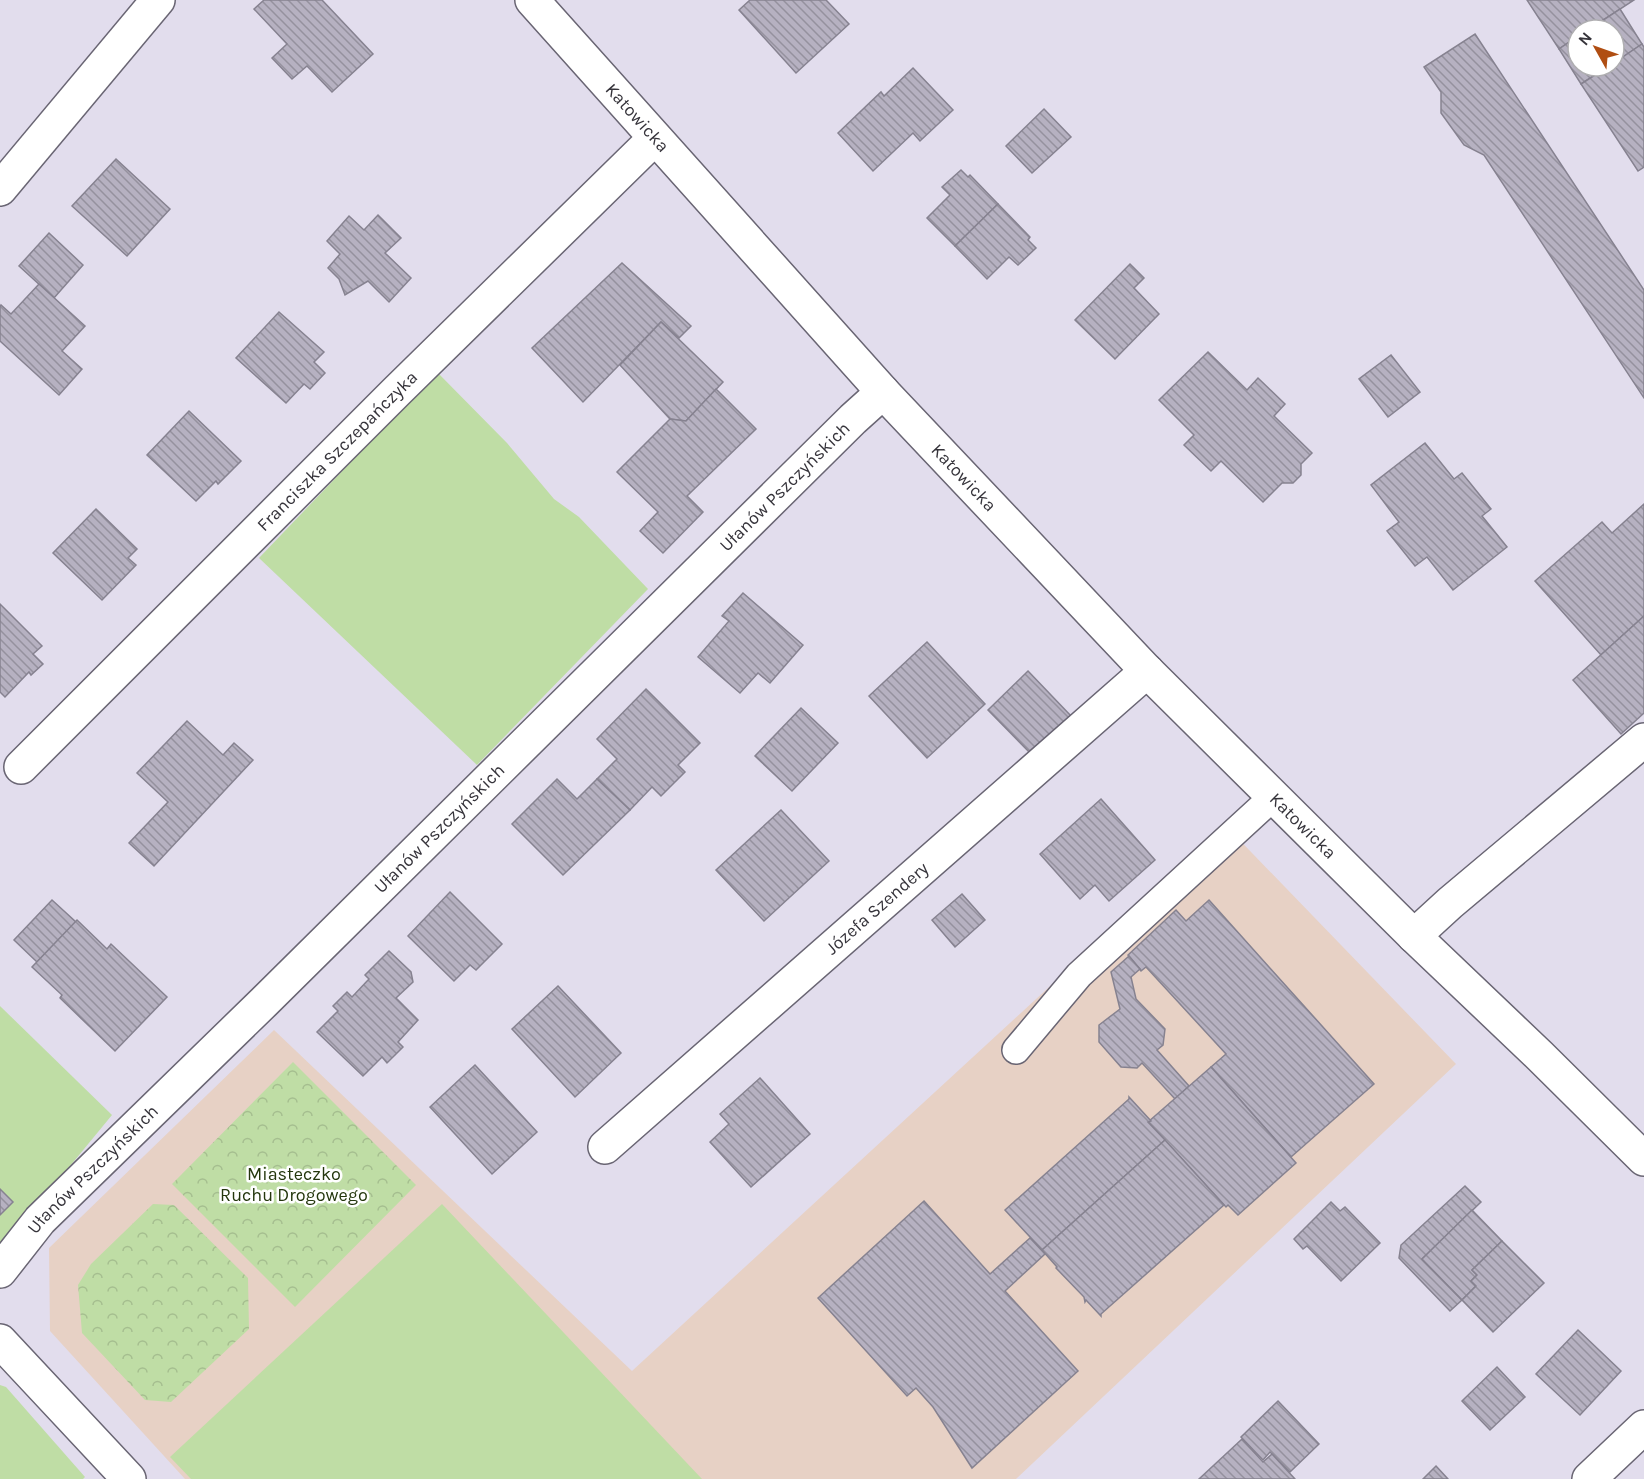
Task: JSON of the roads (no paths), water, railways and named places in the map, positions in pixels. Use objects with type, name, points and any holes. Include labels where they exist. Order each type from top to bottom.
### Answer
[{"type":"street","points":[[0,189],[158,0]]},
{"type":"street","name":"Katowicka","points":[[532,0],[883,392],[1147,671],[1414,936],[1644,1159]]},
{"type":"street","name":"Franciszka Szczepańczyka","points":[[21,767],[396,392],[655,138]]},
{"type":"street","name":"Ułanów Pszczyńskich","points":[[0,1271],[40,1220],[264,1002],[853,418],[883,392]]},
{"type":"street","name":"Józefa Szendery","points":[[605,1147],[1147,671]]},
{"type":"street","points":[[1414,936],[1450,903],[1644,741]]},
{"type":"street","points":[[0,1341],[129,1479]]},
{"type":"street","points":[[1589,1479],[1644,1427]]},
{"type":"lane","points":[[1016,1050],[1079,975],[1273,797]]},
{"type":"park label","name":"Miasteczko Ruchu Drogowego","points":[[294,1184]]}]
